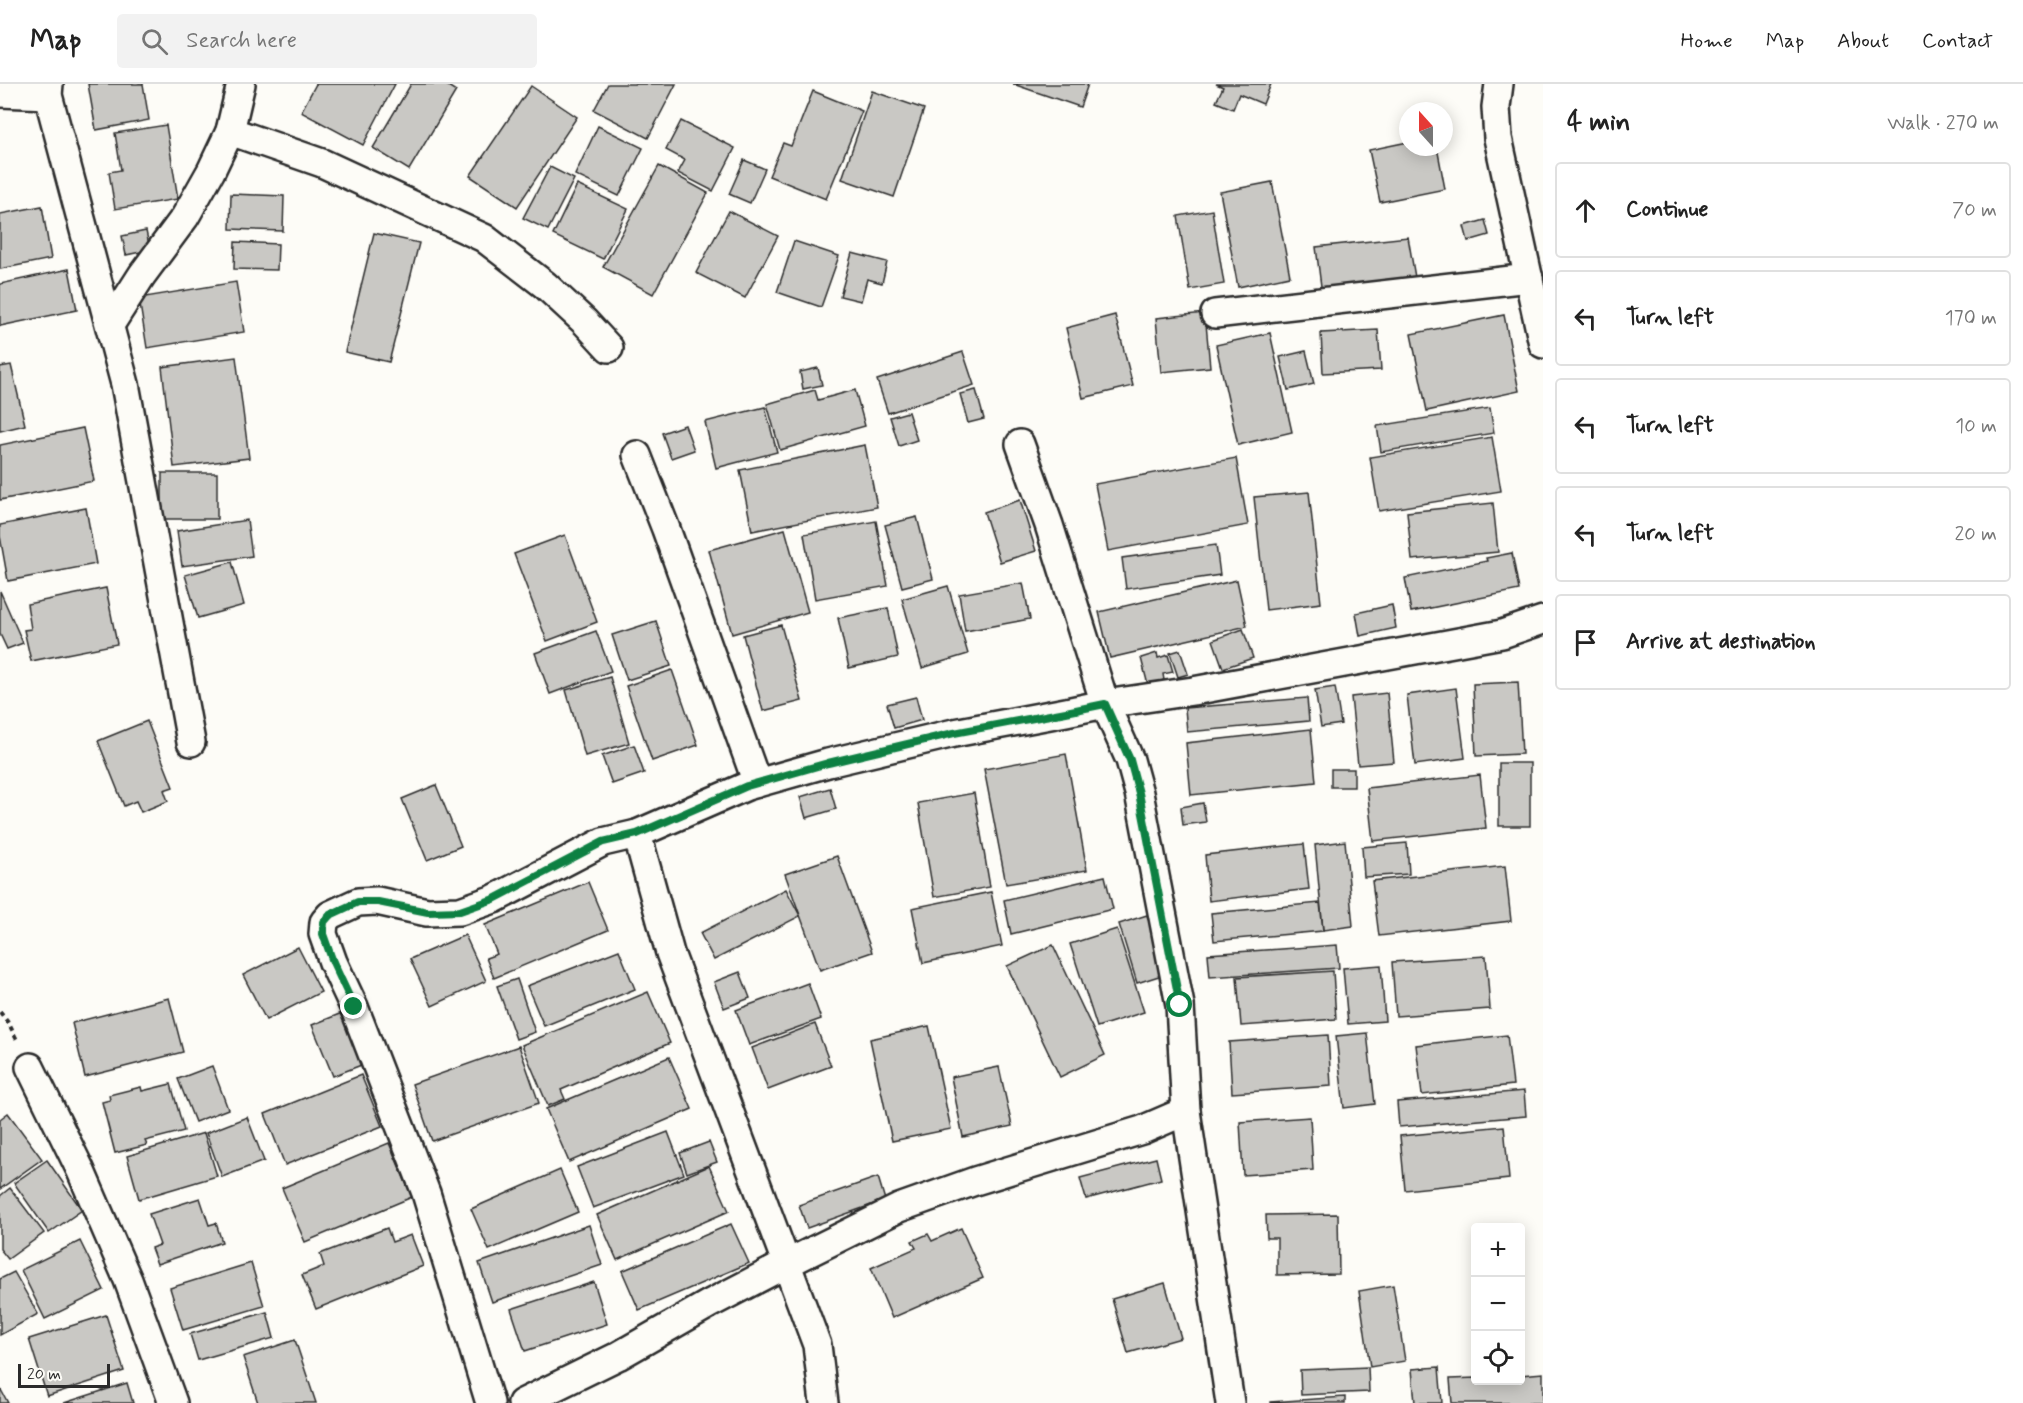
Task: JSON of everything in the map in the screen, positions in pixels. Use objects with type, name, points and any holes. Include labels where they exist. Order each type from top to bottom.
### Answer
[{"type":"street","points":[[110,325],[142,275],[185,217],[211,171],[230,131],[241,84]]},
{"type":"street","points":[[1500,84],[1496,107],[1498,138],[1543,344]]},
{"type":"street","points":[[0,93],[49,89],[125,384],[191,742]]},
{"type":"street","points":[[230,131],[321,163],[484,238],[545,285],[609,348]]},
{"type":"street","points":[[1215,314],[1529,278]]},
{"type":"street","points":[[1020,444],[1049,525],[1105,704],[1130,760],[1139,793],[1180,1005],[1186,1111],[1230,1403]]},
{"type":"street","points":[[637,455],[757,783]]},
{"type":"street","points":[[490,1403],[426,1193],[354,1007],[323,934],[324,922],[330,915],[358,902],[378,902],[428,912],[460,911],[494,899],[603,842],[637,834],[757,783],[828,763],[954,733],[1105,704],[1193,692],[1502,634],[1543,620]]},
{"type":"street","points":[[637,834],[670,953],[818,1345],[824,1403]]},
{"type":"street","points":[[30,1067],[80,1169],[128,1280],[173,1403]]},
{"type":"street","points":[[522,1403],[618,1356],[710,1304],[899,1208],[975,1181],[1142,1130],[1186,1111]]},
{"type":"path","points":[[0,1012],[9,1024],[30,1067]]},
{"type":"building","points":[[88,84],[143,84],[149,120],[96,130]]},
{"type":"building","points":[[316,84],[395,84],[363,145],[301,112]]},
{"type":"building","points":[[411,84],[445,84],[456,91],[409,170],[373,148]]},
{"type":"building","points":[[608,84],[676,84],[648,138],[594,110]]},
{"type":"building","points":[[1013,84],[1088,84],[1080,107]]},
{"type":"building","points":[[1216,84],[1271,84],[1263,104],[1239,94],[1233,109],[1216,102],[1223,87]]},
{"type":"building","points":[[531,86],[577,117],[517,207],[470,176]]},
{"type":"building","points":[[813,91],[862,111],[826,199],[769,176],[783,143],[791,146]]},
{"type":"building","points":[[872,91],[924,109],[894,197],[842,179]]},
{"type":"building","points":[[681,121],[735,148],[713,191],[678,173],[685,160],[666,150]]},
{"type":"building","points":[[166,125],[178,199],[115,209],[109,172],[121,170],[115,133]]},
{"type":"building","points":[[598,126],[643,148],[619,196],[575,175]]},
{"type":"building","points":[[1399,144],[1399,156],[1439,156],[1445,189],[1380,202],[1369,150]]},
{"type":"building","points":[[744,160],[765,169],[750,203],[729,194]]},
{"type":"building","points":[[659,166],[708,193],[653,294],[603,267]]},
{"type":"building","points":[[550,167],[574,179],[548,230],[523,218]]},
{"type":"building","points":[[1272,182],[1290,276],[1238,287],[1220,192]]},
{"type":"building","points":[[577,185],[628,209],[603,259],[553,235]]},
{"type":"building","points":[[231,194],[284,196],[283,231],[230,229]]},
{"type":"building","points":[[42,206],[51,259],[0,269],[0,214]]},
{"type":"building","points":[[1212,210],[1224,284],[1190,290],[1178,216]]},
{"type":"building","points":[[729,211],[778,236],[745,298],[696,273]]},
{"type":"building","points":[[1485,220],[1489,235],[1468,241],[1464,226]]},
{"type":"building","points":[[146,231],[150,250],[126,255],[122,236]]},
{"type":"building","points":[[374,233],[419,243],[389,362],[345,352]]},
{"type":"building","points":[[1408,237],[1416,283],[1322,294],[1316,247]]},
{"type":"building","points":[[794,241],[839,256],[821,307],[777,292]]},
{"type":"building","points":[[235,242],[278,244],[277,270],[234,269]]},
{"type":"building","points":[[852,253],[887,262],[882,283],[867,279],[861,301],[840,296]]},
{"type":"building","points":[[69,269],[77,310],[0,326],[0,284]]},
{"type":"building","points":[[236,282],[244,332],[147,348],[139,298]]},
{"type":"building","points":[[1205,313],[1210,367],[1161,372],[1156,318]]},
{"type":"building","points":[[1115,315],[1133,386],[1083,398],[1066,328]]},
{"type":"building","points":[[1504,315],[1519,391],[1427,411],[1411,334]]},
{"type":"building","points":[[1378,330],[1381,370],[1323,373],[1321,333]]},
{"type":"building","points":[[1270,333],[1292,432],[1238,445],[1216,345]]},
{"type":"building","points":[[1306,351],[1314,384],[1288,390],[1280,357]]},
{"type":"building","points":[[963,352],[974,385],[888,413],[877,380]]},
{"type":"building","points":[[236,357],[249,458],[174,467],[162,367]]},
{"type":"building","points":[[11,365],[25,425],[0,431],[0,367]]},
{"type":"building","points":[[818,368],[822,385],[803,389],[800,372]]},
{"type":"building","points":[[815,390],[818,400],[855,390],[865,426],[780,450],[767,404]]},
{"type":"building","points":[[976,390],[984,419],[968,423],[960,394]]},
{"type":"building","points":[[765,407],[777,452],[716,468],[705,422]]},
{"type":"building","points":[[1490,408],[1494,433],[1381,452],[1377,426]]},
{"type":"building","points":[[908,412],[917,440],[899,446],[890,417]]},
{"type":"building","points":[[685,425],[694,450],[671,458],[662,433]]},
{"type":"building","points":[[83,428],[94,481],[0,500],[0,445]]},
{"type":"building","points":[[1492,437],[1501,491],[1379,511],[1370,457]]},
{"type":"building","points":[[865,445],[877,507],[752,531],[740,470]]},
{"type":"building","points":[[1236,458],[1248,525],[1108,551],[1095,484]]},
{"type":"building","points":[[162,473],[217,473],[217,519],[162,519]]},
{"type":"building","points":[[1309,492],[1321,603],[1266,610],[1254,497]]},
{"type":"building","points":[[1020,500],[1036,551],[1000,562],[984,512]]},
{"type":"building","points":[[1493,503],[1498,552],[1412,560],[1407,512]]},
{"type":"building","points":[[86,508],[96,564],[8,581],[0,525]]},
{"type":"building","points":[[917,517],[933,579],[902,587],[885,525]]},
{"type":"building","points":[[247,520],[252,556],[182,566],[177,531]]},
{"type":"building","points":[[876,521],[888,586],[815,599],[804,534]]},
{"type":"building","points":[[785,529],[808,612],[732,634],[709,550]]},
{"type":"building","points":[[565,535],[597,622],[547,641],[514,554]]},
{"type":"building","points":[[1216,545],[1220,575],[1126,589],[1122,558]]},
{"type":"building","points":[[1512,553],[1519,590],[1411,612],[1405,578],[1487,561],[1486,558]]},
{"type":"building","points":[[232,562],[244,605],[198,618],[185,575]]},
{"type":"building","points":[[1237,580],[1247,626],[1110,658],[1099,612]]},
{"type":"building","points":[[1023,583],[1030,619],[965,631],[959,594]]},
{"type":"building","points":[[948,586],[968,654],[922,668],[902,599]]},
{"type":"building","points":[[106,588],[117,644],[31,661],[24,630],[31,629],[27,604]]},
{"type":"building","points":[[0,591],[23,643],[7,649],[0,634]]},
{"type":"building","points":[[1392,605],[1396,628],[1360,636],[1356,613]]},
{"type":"building","points":[[888,608],[898,657],[849,668],[838,618]]},
{"type":"building","points":[[656,621],[671,666],[627,680],[612,635]]},
{"type":"building","points":[[781,625],[802,701],[763,711],[743,635]]},
{"type":"building","points":[[1243,629],[1253,658],[1223,668],[1213,640]]},
{"type":"building","points":[[596,631],[611,671],[550,694],[535,653]]},
{"type":"building","points":[[1180,650],[1188,674],[1178,677],[1170,653]]},
{"type":"building","points":[[1157,653],[1158,658],[1168,655],[1173,672],[1163,674],[1164,680],[1148,685],[1141,658]]},
{"type":"building","points":[[672,670],[698,745],[652,761],[626,686]]},
{"type":"building","points":[[610,677],[629,743],[585,756],[566,690]]},
{"type":"building","points":[[1518,682],[1522,754],[1476,756],[1473,684]]},
{"type":"building","points":[[1335,687],[1341,724],[1321,727],[1315,690]]},
{"type":"building","points":[[1456,688],[1465,758],[1415,765],[1407,695]]},
{"type":"building","points":[[1387,693],[1394,762],[1358,765],[1351,697]]},
{"type":"building","points":[[916,697],[922,720],[894,728],[887,704]]},
{"type":"building","points":[[1307,698],[1309,721],[1187,732],[1185,708]]},
{"type":"building","points":[[147,721],[173,787],[164,790],[168,801],[141,812],[136,801],[124,806],[98,741]]},
{"type":"building","points":[[1311,729],[1316,782],[1191,795],[1186,743]]},
{"type":"building","points":[[634,745],[644,773],[612,784],[602,756]]},
{"type":"building","points":[[1066,754],[1087,870],[1006,884],[984,769]]},
{"type":"building","points":[[1499,763],[1530,763],[1530,826],[1499,826]]},
{"type":"building","points":[[1331,769],[1354,769],[1354,787],[1331,787]]},
{"type":"building","points":[[1480,775],[1486,828],[1373,841],[1367,788]]},
{"type":"building","points":[[436,785],[461,846],[427,860],[402,799]]},
{"type":"building","points":[[830,788],[836,809],[806,818],[800,797]]},
{"type":"building","points":[[974,793],[990,887],[934,897],[918,803]]},
{"type":"building","points":[[1203,803],[1206,822],[1183,825],[1181,807]]},
{"type":"building","points":[[1345,841],[1353,926],[1323,930],[1315,845]]},
{"type":"building","points":[[1407,843],[1409,874],[1364,877],[1362,847]]},
{"type":"building","points":[[1304,844],[1309,889],[1209,901],[1205,855]]},
{"type":"building","points":[[837,856],[872,952],[820,970],[785,874]]},
{"type":"building","points":[[1505,866],[1511,921],[1379,936],[1372,881]]},
{"type":"building","points":[[1105,876],[1113,909],[1011,934],[1004,900]]},
{"type":"building","points":[[588,882],[608,930],[494,978],[486,958],[497,954],[485,925]]},
{"type":"building","points":[[786,889],[800,916],[714,960],[700,933]]},
{"type":"building","points":[[991,892],[1002,946],[923,963],[912,908]]},
{"type":"building","points":[[1320,903],[1323,931],[1214,941],[1211,913]]},
{"type":"building","points":[[1147,915],[1165,974],[1137,983],[1119,924]]},
{"type":"building","points":[[1117,929],[1144,1012],[1097,1027],[1070,944]]},
{"type":"building","points":[[465,935],[486,981],[432,1006],[410,959]]},
{"type":"building","points":[[1053,945],[1105,1055],[1060,1077],[1007,966]]},
{"type":"building","points":[[1337,945],[1339,968],[1210,977],[1208,954]]},
{"type":"building","points":[[298,947],[321,992],[266,1020],[243,975]]},
{"type":"building","points":[[619,950],[635,989],[544,1026],[527,986]]},
{"type":"building","points":[[1486,956],[1490,1009],[1396,1016],[1392,962]]},
{"type":"building","points":[[1381,965],[1385,1021],[1348,1024],[1343,968]]},
{"type":"building","points":[[1333,971],[1336,1019],[1241,1026],[1237,977]]},
{"type":"building","points":[[740,972],[750,998],[724,1008],[714,982]]},
{"type":"building","points":[[517,979],[535,1032],[516,1039],[497,986]]},
{"type":"building","points":[[808,983],[821,1019],[749,1045],[736,1010]]},
{"type":"building","points":[[648,992],[670,1043],[561,1090],[565,1099],[548,1106],[522,1045]]},
{"type":"building","points":[[169,998],[183,1052],[85,1077],[72,1023]]},
{"type":"building","points":[[347,1011],[369,1062],[333,1076],[312,1025]]},
{"type":"building","points":[[815,1024],[831,1066],[768,1090],[752,1048]]},
{"type":"building","points":[[929,1026],[951,1129],[892,1141],[870,1039]]},
{"type":"building","points":[[1367,1033],[1375,1104],[1344,1108],[1336,1036]]},
{"type":"building","points":[[1328,1035],[1331,1086],[1232,1093],[1229,1042]]},
{"type":"building","points":[[1507,1035],[1513,1085],[1422,1095],[1416,1045]]},
{"type":"building","points":[[519,1046],[539,1103],[432,1141],[412,1084]]},
{"type":"building","points":[[669,1057],[692,1109],[569,1162],[546,1109]]},
{"type":"building","points":[[212,1066],[228,1109],[195,1122],[178,1079]]},
{"type":"building","points":[[999,1067],[1012,1126],[963,1137],[951,1077]]},
{"type":"building","points":[[361,1075],[382,1126],[285,1165],[265,1114]]},
{"type":"building","points":[[171,1084],[184,1131],[145,1141],[147,1145],[115,1153],[102,1102],[110,1100],[109,1095],[141,1087],[142,1091]]},
{"type":"building","points":[[1524,1091],[1526,1116],[1399,1127],[1397,1102]]},
{"type":"building","points":[[8,1113],[42,1159],[0,1189],[0,1119]]},
{"type":"building","points":[[247,1117],[264,1161],[222,1177],[206,1133]]},
{"type":"building","points":[[1310,1117],[1313,1170],[1243,1175],[1240,1122]]},
{"type":"building","points":[[1504,1126],[1509,1179],[1405,1190],[1400,1136]]},
{"type":"building","points":[[668,1132],[684,1174],[593,1208],[577,1167]]},
{"type":"building","points":[[204,1133],[217,1176],[139,1199],[127,1156]]},
{"type":"building","points":[[709,1142],[717,1162],[687,1173],[680,1153]]},
{"type":"building","points":[[389,1143],[412,1197],[305,1242],[282,1188]]},
{"type":"building","points":[[1156,1158],[1161,1179],[1086,1199],[1080,1178]]},
{"type":"building","points":[[47,1160],[82,1210],[49,1233],[14,1183]]},
{"type":"building","points":[[709,1166],[729,1211],[617,1260],[597,1215]]},
{"type":"building","points":[[560,1170],[578,1212],[489,1250],[471,1209]]},
{"type":"building","points":[[878,1177],[885,1200],[807,1228],[799,1205]]},
{"type":"building","points":[[10,1188],[44,1233],[8,1259],[0,1249],[0,1196]]},
{"type":"building","points":[[200,1198],[209,1225],[216,1223],[222,1242],[157,1264],[151,1248],[160,1245],[149,1214]]},
{"type":"building","points":[[1338,1214],[1339,1274],[1277,1275],[1277,1238],[1267,1238],[1266,1215]]},
{"type":"building","points":[[731,1224],[749,1263],[639,1310],[622,1271]]},
{"type":"building","points":[[589,1225],[602,1265],[492,1302],[479,1263]]},
{"type":"building","points":[[387,1228],[392,1242],[411,1235],[423,1266],[316,1309],[302,1275],[324,1266],[320,1254]]},
{"type":"building","points":[[961,1228],[983,1278],[892,1318],[871,1268],[916,1248],[912,1241],[928,1234],[932,1241]]},
{"type":"building","points":[[80,1241],[104,1290],[45,1319],[21,1270]]},
{"type":"building","points":[[251,1263],[264,1306],[183,1330],[170,1288]]},
{"type":"building","points":[[14,1272],[38,1314],[0,1335],[0,1279]]},
{"type":"building","points":[[594,1282],[607,1324],[525,1351],[511,1309]]},
{"type":"building","points":[[1165,1283],[1181,1338],[1128,1353],[1112,1299]]},
{"type":"building","points":[[1393,1285],[1405,1361],[1370,1367],[1359,1291]]},
{"type":"building","points":[[267,1312],[274,1338],[198,1360],[190,1334]]},
{"type":"building","points":[[106,1315],[124,1371],[47,1396],[29,1339]]},
{"type":"building","points":[[295,1340],[316,1403],[258,1403],[243,1357]]},
{"type":"building","points":[[1368,1367],[1369,1392],[1301,1395],[1300,1370]]},
{"type":"building","points":[[1439,1367],[1442,1403],[1415,1403],[1412,1369]]},
{"type":"building","points":[[1543,1373],[1543,1403],[1452,1403],[1450,1379],[1471,1378],[1471,1385],[1525,1385],[1525,1375]]},
{"type":"building","points":[[127,1383],[133,1403],[64,1403]]},
{"type":"building","points":[[0,1388],[8,1403],[0,1403]]},
{"type":"building","points":[[1345,1397],[1345,1403],[1270,1403],[1270,1402]]},
{"type":"route","points":[[354,1007],[323,934],[324,922],[330,915],[358,902],[378,902],[428,912],[460,911],[494,899],[603,842],[637,834],[747,786],[828,763],[954,733],[1105,704],[1130,760],[1139,793],[1180,1005]]}]
